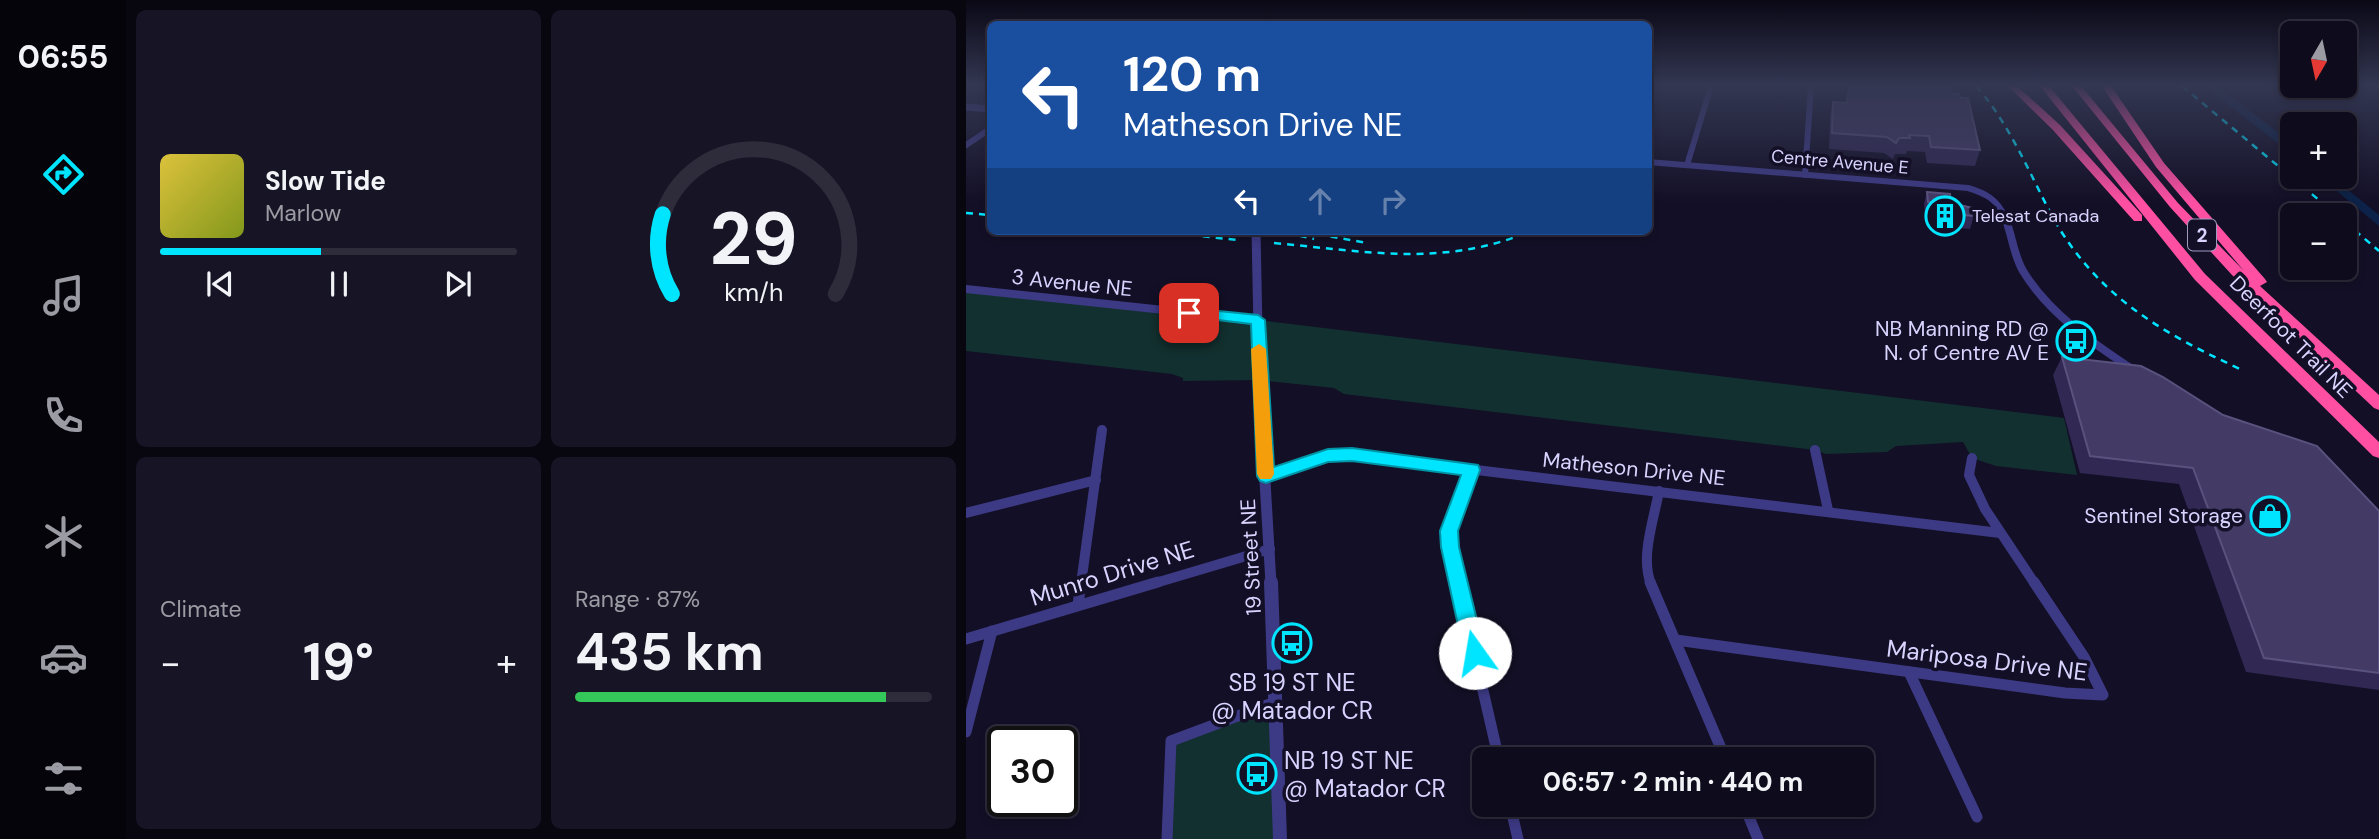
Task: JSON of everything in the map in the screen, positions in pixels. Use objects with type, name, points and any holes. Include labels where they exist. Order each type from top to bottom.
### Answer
[{"type":"highway","points":[[2053,125],[2174,258],[2200,277]]},
{"type":"highway","name":"Deerfoot Trail NE","points":[[2076,125],[2200,277],[2379,452]]},
{"type":"highway","name":"Deerfoot Trail NE","points":[[2109,125],[2183,214],[2237,272],[2379,404]]},
{"type":"highway","points":[[2133,125],[2160,165],[2342,372]]},
{"type":"street","points":[[1687,165],[1699,125]]},
{"type":"street","points":[[1805,175],[1808,125]]},
{"type":"street","points":[[966,145],[987,131]]},
{"type":"street","name":"Centre Avenue E","points":[[1652,162],[1965,188],[1987,193]]},
{"type":"street","points":[[1987,193],[2000,204],[2019,263],[2055,310],[2080,333],[2143,376]]},
{"type":"street","name":"19 Street NE","points":[[1256,235],[1280,839]]},
{"type":"street","name":"3 Avenue NE","points":[[966,289],[1258,320]]},
{"type":"street","points":[[1078,605],[1102,430]]},
{"type":"street","points":[[1815,450],[1828,510]]},
{"type":"street","name":"Matheson Drive NE","points":[[1266,476],[1328,456],[1352,455],[1828,510],[2000,533]]},
{"type":"street","name":"Mariposa Drive NE","points":[[1676,640],[2065,693],[2104,695],[2084,657],[1984,509],[1969,475],[1972,458]]},
{"type":"street","points":[[1472,470],[1449,531],[1450,547],[1496,747]]},
{"type":"street","points":[[966,513],[1097,480]]},
{"type":"street","points":[[1659,491],[1647,555],[1647,574],[1721,747]]},
{"type":"street","name":"Munro Drive NE","points":[[966,639],[1270,549]]},
{"type":"street","points":[[966,732],[992,631]]},
{"type":"street","points":[[1909,672],[1977,817]]},
{"type":"street","points":[[1167,839],[1171,741],[1275,702]]},
{"type":"street","points":[[1513,817],[1518,839]]},
{"type":"street","points":[[1749,817],[1758,839]]},
{"type":"green space","points":[[966,289],[1258,320],[2064,418],[2077,475],[1996,466],[1972,458],[1963,442],[1896,446],[1887,452],[1826,454],[1815,450],[1344,394],[1334,388],[1259,380],[1183,381],[1183,378],[1172,374],[966,351]]},
{"type":"green space","points":[[1275,702],[1280,839],[1167,839],[1171,741]]},
{"type":"water","points":[[2255,125],[2269,125],[2280,134],[2280,145]]},
{"type":"water","points":[[2334,189],[2347,189],[2379,215],[2379,226],[2357,208],[2357,203],[2351,203]]},
{"type":"building","points":[[1832,125],[1974,125],[1980,150],[1931,147],[1929,136],[1909,135],[1910,138],[1899,138],[1896,143],[1887,137],[1832,133]]},
{"type":"building","points":[[1927,192],[1950,194],[1951,203],[1973,208],[1974,216],[1941,213],[1940,203],[1928,202]]},
{"type":"building","name":"Sentinel Storage","points":[[2062,357],[2141,366],[2223,415],[2317,446],[2379,511],[2379,673],[2264,658],[2193,468],[2090,456]]},
{"type":"railway","points":[[2004,125],[2052,216],[2069,244],[2089,268],[2132,308],[2157,325],[2240,369]]},
{"type":"railway","points":[[2229,125],[2323,203]]},
{"type":"railway","points":[[966,213],[987,215]]},
{"type":"railway","points":[[2357,232],[2379,251]]},
{"type":"railway","points":[[1190,235],[1238,240]]},
{"type":"railway","points":[[1296,235],[1314,239]]},
{"type":"railway","points":[[1322,235],[1367,243]]},
{"type":"railway","points":[[1274,243],[1404,254],[1435,253],[1467,250],[1518,235]]},
{"type":"slow traffic","points":[[1259,349],[1266,474]]},
{"type":"place","name":"Telesat Canada","points":[[1945,216]]},
{"type":"place","name":"NB Manning RD @ N. of Centre AV E","points":[[2076,341]]},
{"type":"place","name":"Sentinel Storage","points":[[2270,516]]},
{"type":"place","name":"SB 19 ST NE @ Matador CR","points":[[1292,643]]},
{"type":"place","name":"NB 19 ST NE @ Matador CR","points":[[1257,774]]},
{"type":"route","points":[[1189,313],[1258,320],[1266,476],[1328,456],[1352,455],[1472,470],[1449,531],[1450,547],[1475,653]]}]
